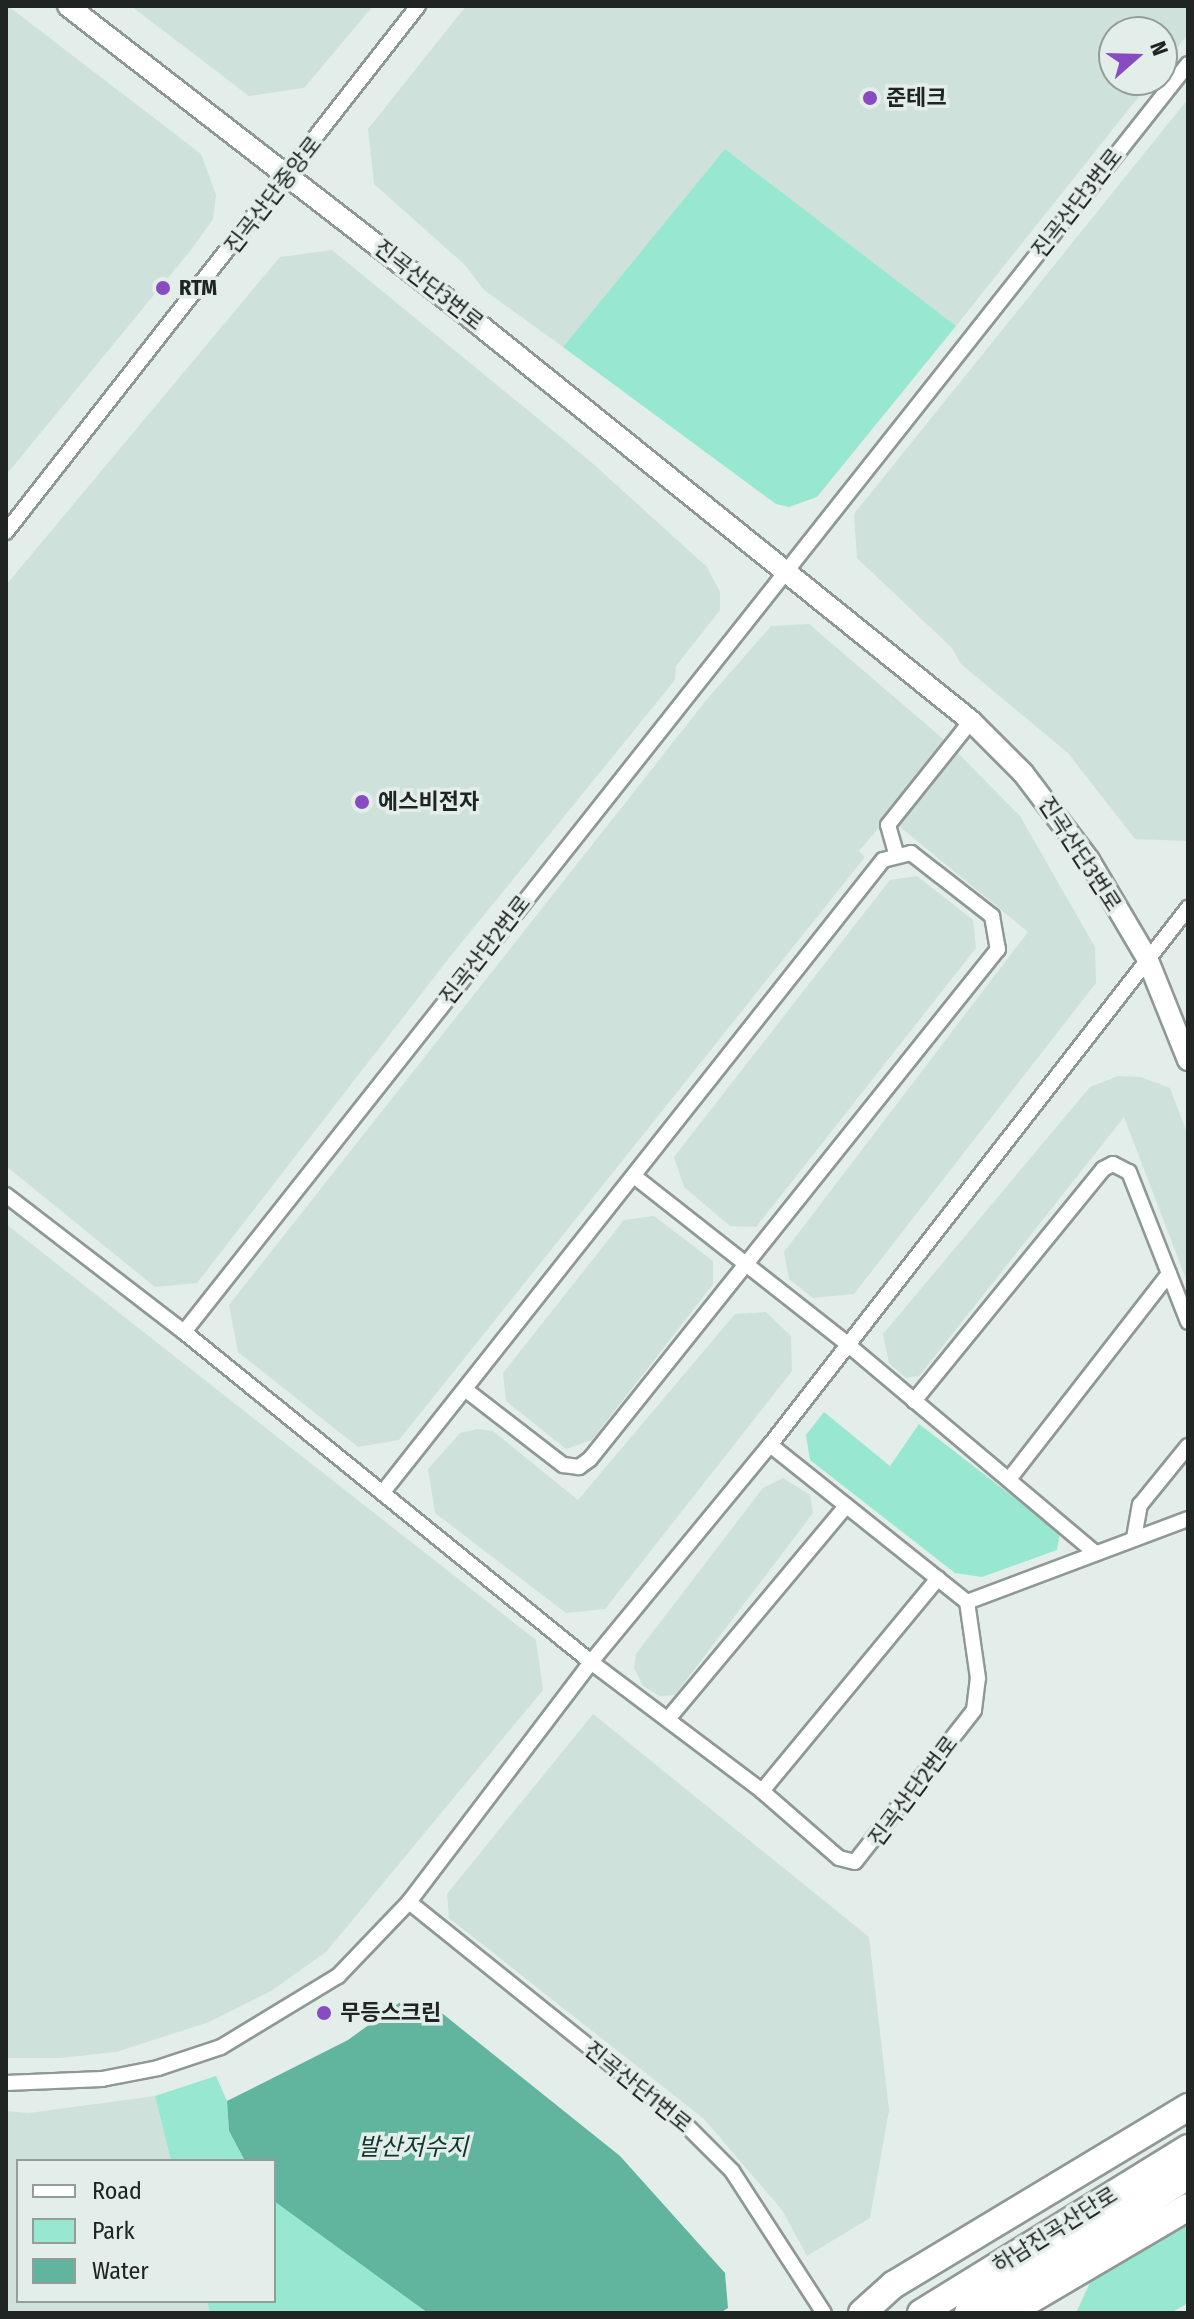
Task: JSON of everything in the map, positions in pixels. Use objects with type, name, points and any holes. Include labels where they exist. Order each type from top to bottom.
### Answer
[{"type":"highway","points":[[862,2313],[893,2285],[1188,2107]]},
{"type":"highway","name":"하남진곡산단로","points":[[921,2313],[1188,2148]]},
{"type":"highway","name":"하남진곡산단로","points":[[968,2313],[1188,2176]]},
{"type":"highway","points":[[1008,2313],[1188,2207]]},
{"type":"street","name":"진곡산단3번로","points":[[68,6],[290,174],[787,568],[971,721],[1060,816],[1147,958],[1188,1060]]},
{"type":"street","name":"진곡산단중앙로","points":[[6,532],[290,174],[418,6]]},
{"type":"street","name":"진곡산단3번로","points":[[787,568],[1188,64]]},
{"type":"street","name":"진곡산단2번로","points":[[184,1332],[787,568]]},
{"type":"street","points":[[896,853],[888,825],[971,721]]},
{"type":"street","points":[[383,1492],[883,860],[896,853],[911,853],[992,916],[998,949],[747,1267],[579,1467],[563,1465],[466,1390]]},
{"type":"street","points":[[6,2083],[102,2079],[158,2068],[221,2047],[338,1976],[409,1902],[591,1662],[770,1445],[846,1343],[1188,908]]},
{"type":"street","points":[[914,1401],[1103,1169],[1113,1164],[1129,1172],[1188,1322]]},
{"type":"street","points":[[634,1176],[846,1343],[1010,1478],[1095,1553]]},
{"type":"street","name":"진곡산단2번로","points":[[6,1195],[184,1332],[591,1662],[762,1791],[839,1858],[855,1862],[870,1848],[974,1710],[978,1678],[967,1602]]},
{"type":"street","points":[[1010,1478],[1169,1274]]},
{"type":"street","points":[[770,1445],[967,1602],[1188,1519]]},
{"type":"street","points":[[1134,1538],[1140,1505],[1188,1446]]},
{"type":"street","points":[[668,1719],[845,1507]]},
{"type":"street","points":[[762,1791],[938,1578]]},
{"type":"street","name":"진곡산단1번로","points":[[409,1902],[686,2125],[732,2171],[824,2313]]},
{"type":"shaded area","points":[[8,6],[201,154],[216,195],[213,219],[190,251],[6,475]]},
{"type":"shaded area","points":[[131,6],[373,6],[304,88],[249,96]]},
{"type":"shaded area","points":[[466,6],[1188,6],[1188,34],[1178,47],[1178,16],[1098,16],[1098,96],[1139,96],[956,326],[725,150],[563,347],[484,290],[465,265],[374,184],[368,129]]},
{"type":"shaded area","points":[[1188,99],[1188,841],[1135,839],[1068,753],[961,664],[952,648],[857,558],[854,514]]},
{"type":"shaded area","points":[[332,250],[591,462],[707,567],[720,592],[720,610],[676,666],[675,680],[449,958],[197,1283],[155,1287],[6,1166],[6,585],[280,257]]},
{"type":"shaded area","points":[[809,624],[949,744],[1020,816],[1095,947],[1096,983],[854,1294],[813,1298],[789,1279],[784,1252],[1028,932],[888,817],[859,851],[865,857],[399,1440],[358,1447],[238,1352],[229,1305],[708,698],[771,626]]},
{"type":"shaded area","points":[[917,876],[973,920],[976,948],[756,1227],[730,1226],[684,1187],[674,1157],[890,880]]},
{"type":"shaded area","points":[[1118,1076],[1141,1077],[1170,1088],[1188,1136],[1188,1284],[1124,1117],[919,1376],[906,1378],[889,1363],[883,1334],[1090,1087]]},
{"type":"shaded area","points":[[654,1216],[713,1261],[713,1284],[592,1440],[566,1449],[506,1401],[503,1373],[624,1220]]},
{"type":"shaded area","points":[[6,1224],[536,1640],[543,1690],[326,1952],[271,1991],[209,2022],[116,2052],[60,2058],[6,2058]]},
{"type":"shaded area","points":[[766,1312],[791,1336],[792,1371],[605,1609],[566,1613],[435,1513],[428,1469],[460,1433],[477,1429],[493,1431],[578,1500],[735,1314]]},
{"type":"shaded area","points":[[783,1478],[810,1495],[813,1513],[675,1695],[660,1696],[643,1686],[634,1668],[636,1654],[763,1488]]},
{"type":"shaded area","points":[[593,1714],[869,1937],[889,2110],[870,2218],[807,2256],[782,2210],[704,2119],[449,1918],[447,1894]]},
{"type":"shaded area","points":[[155,2096],[171,2159],[16,2159],[16,2303],[208,2303],[210,2313],[6,2313],[6,2111],[29,2113]]},
{"type":"green space","points":[[725,149],[956,326],[817,497],[789,507],[776,504],[563,347]]},
{"type":"green space","points":[[824,1412],[890,1466],[919,1424],[1060,1533],[1057,1550],[982,1577],[955,1573],[810,1460],[806,1435]]},
{"type":"green space","points":[[216,2076],[227,2101],[229,2131],[244,2159],[171,2159],[155,2096]]},
{"type":"green space","points":[[276,2202],[334,2241],[428,2313],[210,2313],[208,2303],[276,2303]]},
{"type":"green space","points":[[1188,2220],[1188,2303],[1171,2313],[1076,2313],[1093,2276]]},
{"type":"water","name":"발산저수지","points":[[399,2003],[433,2006],[620,2156],[725,2273],[728,2308],[720,2313],[428,2313],[276,2202],[276,2159],[244,2159],[229,2131],[227,2101],[348,2040]]},
{"type":"place","name":"준테크","points":[[870,98]]},
{"type":"place","name":"RTM","points":[[163,288]]},
{"type":"place","name":"에스비전자","points":[[362,802]]},
{"type":"place","name":"무등스크린","points":[[324,2013]]}]
